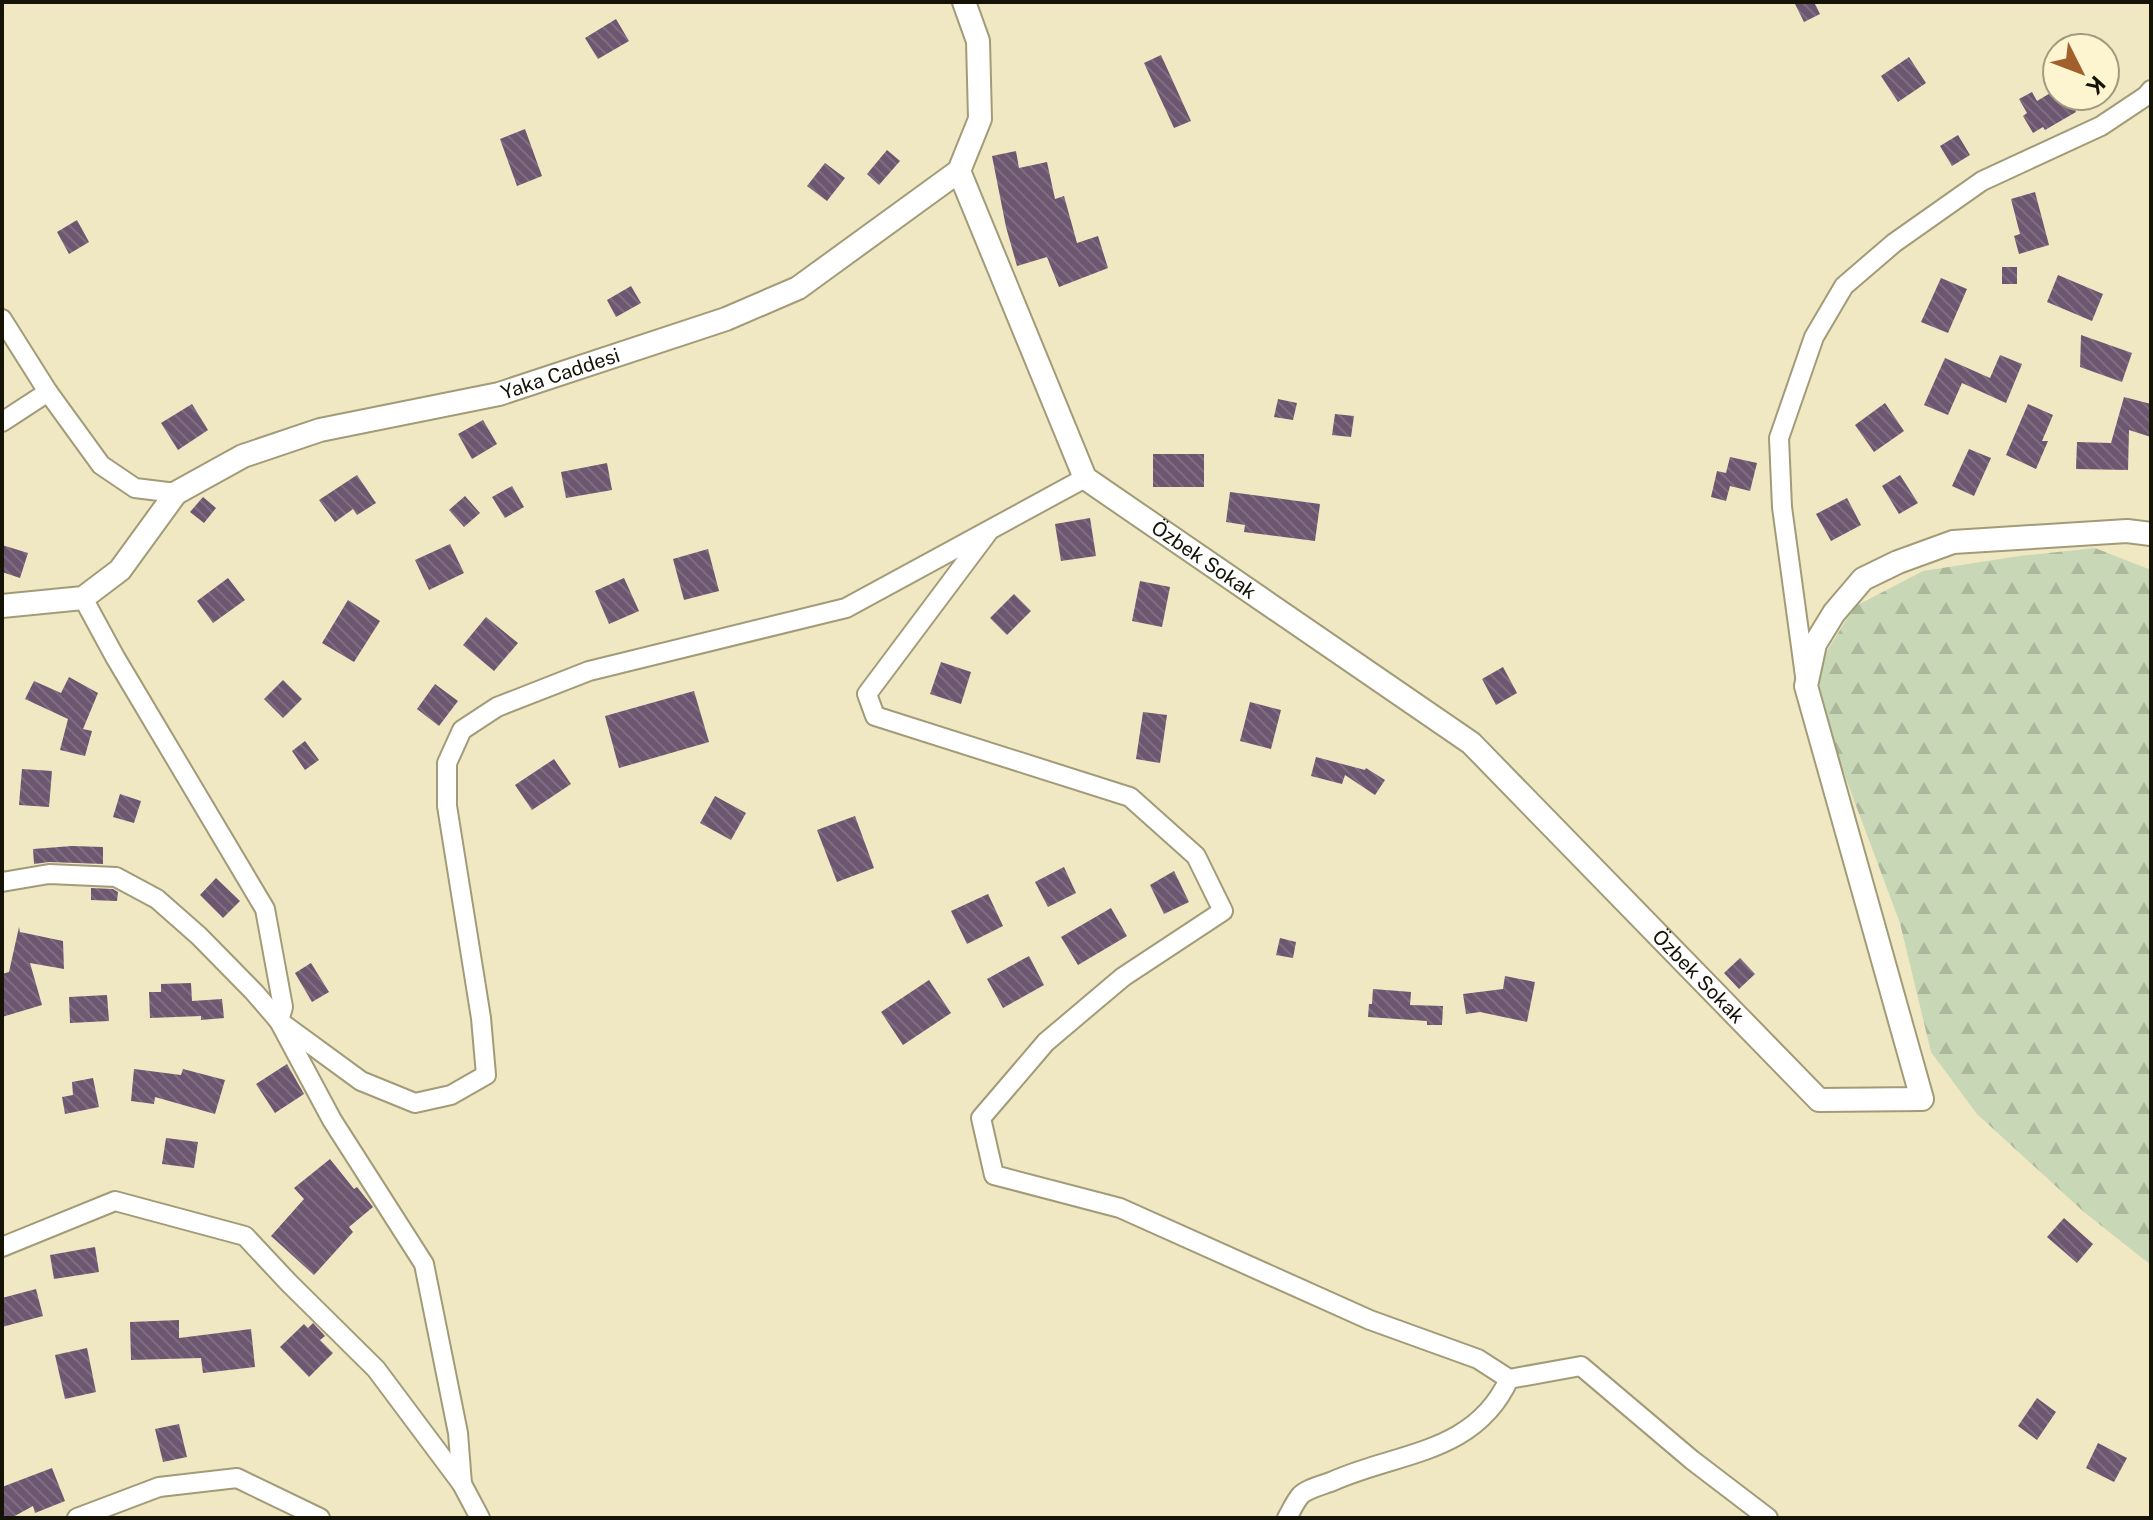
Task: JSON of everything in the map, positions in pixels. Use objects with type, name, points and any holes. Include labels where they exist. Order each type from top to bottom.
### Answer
[{"type":"street","points":[[279,1021],[361,1081],[415,1103],[451,1095],[486,1075],[481,1018],[447,806],[447,763],[462,730],[497,707],[589,671],[846,608],[1085,478],[959,171],[980,119],[978,41],[964,2]]},
{"type":"street","points":[[1806,686],[1782,507],[1779,438],[1821,324],[1844,286],[1894,243],[1982,181],[2101,126],[2151,90]]},
{"type":"street","name":"Yaka Caddesi","points":[[83,598],[120,570],[176,493],[243,456],[320,430],[499,394],[726,319],[798,288],[959,171]]},
{"type":"street","points":[[2,319],[48,392],[101,465],[135,488],[176,493]]},
{"type":"street","points":[[2,422],[48,392]]},
{"type":"street","name":"Özbek Sokak","points":[[1085,478],[1471,743],[1819,1100],[1922,1099],[1806,686],[1815,644],[1834,613],[1863,579],[1898,562],[1953,542],[2127,531],[2151,534]]},
{"type":"street","points":[[989,531],[867,694],[875,716],[1130,797],[1196,856],[1223,911],[1123,977],[1046,1042],[981,1118],[994,1175],[1120,1208],[1370,1320],[1478,1359],[1509,1379],[1581,1366],[1692,1460],[1768,1518]]},
{"type":"street","points":[[2,606],[83,598],[265,909],[283,1007],[279,1021]]},
{"type":"street","points":[[2,882],[49,874],[116,877],[157,899],[188,926],[279,1021],[332,1120],[424,1264],[458,1433],[462,1484]]},
{"type":"street","points":[[2,1247],[115,1201],[245,1236],[376,1369],[462,1484],[480,1518]]},
{"type":"street","points":[[1287,1518],[1301,1494],[1459,1437],[1499,1400],[1509,1379]]},
{"type":"street","points":[[77,1518],[159,1487],[237,1478],[320,1518]]},
{"type":"green space","points":[[2095,548],[2151,570],[2151,1265],[2084,1212],[1977,1114],[1931,1052],[1900,923],[1821,712],[1818,666],[1854,607],[1923,571]]},
{"type":"building","points":[[1794,2],[1814,2],[1820,14],[1804,22]]},
{"type":"building","points":[[616,19],[629,41],[598,59],[585,38]]},
{"type":"building","points":[[1161,55],[1191,121],[1174,128],[1144,63]]},
{"type":"building","points":[[1909,57],[1926,83],[1898,102],[1881,76]]},
{"type":"building","points":[[2032,92],[2037,101],[2041,99],[2041,112],[2076,112],[2045,130],[2043,127],[2033,133],[2023,116],[2027,113],[2019,99]]},
{"type":"building","points":[[525,129],[542,176],[517,186],[500,139]]},
{"type":"building","points":[[1958,135],[1970,155],[1952,166],[1940,146]]},
{"type":"building","points":[[887,150],[900,161],[879,185],[867,174]]},
{"type":"building","points":[[1016,151],[1019,168],[1047,162],[1055,199],[1064,196],[1077,243],[1098,236],[1108,268],[1059,287],[1047,257],[1017,266],[992,156]]},
{"type":"building","points":[[825,163],[845,178],[827,201],[807,186]]},
{"type":"building","points":[[2035,192],[2049,245],[2019,254],[2014,236],[2020,234],[2011,199]]},
{"type":"building","points":[[77,220],[89,242],[69,254],[57,232]]},
{"type":"building","points":[[2002,267],[2017,267],[2017,284],[2002,284]]},
{"type":"building","points":[[2058,275],[2103,294],[2092,321],[2047,302]]},
{"type":"building","points":[[1941,278],[1967,289],[1948,333],[1921,322]]},
{"type":"building","points":[[631,286],[641,303],[616,317],[607,300]]},
{"type":"building","points":[[2081,335],[2132,353],[2122,382],[2080,367]]},
{"type":"building","points":[[2000,355],[2022,364],[2006,403],[1962,383],[1948,415],[1924,405],[1945,358],[1990,378]]},
{"type":"building","points":[[2124,397],[2151,404],[2151,437],[2129,430],[2128,470],[2076,469],[2077,442],[2111,443]]},
{"type":"building","points":[[1278,399],[1297,403],[1293,420],[1274,417]]},
{"type":"building","points":[[1885,403],[1904,431],[1874,452],[1855,425]]},
{"type":"building","points":[[192,404],[208,430],[178,450],[161,423]]},
{"type":"building","points":[[2028,404],[2053,415],[2042,441],[2048,441],[2036,469],[2006,455]]},
{"type":"building","points":[[1335,414],[1354,416],[1351,437],[1332,435]]},
{"type":"building","points":[[483,420],[497,444],[472,459],[458,434]]},
{"type":"building","points":[[1969,449],[1991,458],[1974,496],[1952,486]]},
{"type":"building","points":[[1153,454],[1204,454],[1204,487],[1153,487]]},
{"type":"building","points":[[1730,457],[1757,463],[1750,491],[1730,486],[1726,501],[1711,497],[1717,471],[1726,473]]},
{"type":"building","points":[[607,463],[612,490],[566,498],[561,472]]},
{"type":"building","points":[[357,475],[376,503],[357,515],[353,509],[335,522],[319,500]]},
{"type":"building","points":[[1900,475],[1918,503],[1899,514],[1882,486]]},
{"type":"building","points":[[512,486],[524,507],[505,518],[492,497]]},
{"type":"building","points":[[1230,492],[1320,504],[1315,541],[1244,532],[1245,525],[1226,522]]},
{"type":"building","points":[[465,496],[480,513],[464,527],[449,510]]},
{"type":"building","points":[[203,497],[216,508],[204,523],[190,512]]},
{"type":"building","points":[[1847,498],[1861,525],[1831,541],[1816,514]]},
{"type":"building","points":[[1090,518],[1096,556],[1061,561],[1055,524]]},
{"type":"building","points":[[450,544],[464,573],[429,590],[415,560]]},
{"type":"building","points":[[2,545],[28,553],[20,578],[2,572]]},
{"type":"building","points":[[708,549],[719,591],[684,600],[673,559]]},
{"type":"building","points":[[228,578],[245,600],[213,623],[197,601]]},
{"type":"building","points":[[624,578],[639,611],[609,624],[595,591]]},
{"type":"building","points":[[1140,581],[1170,587],[1162,627],[1132,621]]},
{"type":"building","points":[[1014,594],[1031,611],[1007,635],[990,618]]},
{"type":"building","points":[[348,600],[380,621],[354,662],[322,643]]},
{"type":"building","points":[[486,617],[518,643],[494,671],[463,645]]},
{"type":"building","points":[[941,662],[971,672],[961,704],[930,694]]},
{"type":"building","points":[[1503,667],[1517,693],[1496,705],[1482,679]]},
{"type":"building","points":[[69,677],[98,693],[83,729],[92,731],[85,756],[60,750],[68,719],[25,699],[34,681],[61,693]]},
{"type":"building","points":[[283,680],[302,699],[283,718],[264,699]]},
{"type":"building","points":[[435,684],[458,701],[439,726],[417,709]]},
{"type":"building","points":[[694,691],[709,742],[619,768],[605,716]]},
{"type":"building","points":[[1250,702],[1281,710],[1271,749],[1240,741]]},
{"type":"building","points":[[1143,712],[1167,715],[1160,763],[1136,759]]},
{"type":"building","points":[[305,741],[319,760],[305,770],[292,751]]},
{"type":"building","points":[[1316,757],[1366,768],[1385,780],[1375,795],[1345,775],[1342,784],[1311,776]]},
{"type":"building","points":[[554,759],[571,784],[532,810],[515,785]]},
{"type":"building","points":[[22,769],[52,771],[49,807],[19,805]]},
{"type":"building","points":[[120,794],[141,801],[134,823],[113,817]]},
{"type":"building","points":[[715,796],[746,813],[731,840],[700,823]]},
{"type":"building","points":[[855,816],[874,868],[837,882],[817,830]]},
{"type":"building","points":[[103,847],[103,864],[34,864],[33,849]]},
{"type":"building","points":[[1064,867],[1076,893],[1048,907],[1035,882]]},
{"type":"building","points":[[1174,871],[1189,902],[1164,914],[1150,885]]},
{"type":"building","points":[[216,878],[240,901],[223,918],[200,895]]},
{"type":"building","points":[[91,888],[113,889],[118,892],[117,901],[91,900]]},
{"type":"building","points":[[988,894],[1003,926],[967,944],[951,911]]},
{"type":"building","points":[[1111,908],[1127,936],[1078,965],[1061,937]]},
{"type":"building","points":[[19,927],[20,932],[63,941],[64,969],[30,963],[42,1005],[2,1017],[2,974],[9,972]]},
{"type":"building","points":[[1280,938],[1296,942],[1293,958],[1276,955]]},
{"type":"building","points":[[1029,956],[1044,985],[1003,1008],[987,979]]},
{"type":"building","points":[[1740,958],[1755,974],[1739,989],[1724,973]]},
{"type":"building","points":[[311,963],[329,992],[312,1002],[295,973]]},
{"type":"building","points":[[1505,976],[1535,982],[1527,1022],[1480,1012],[1466,1014],[1463,994],[1503,989]]},
{"type":"building","points":[[929,980],[951,1013],[903,1045],[881,1012]]},
{"type":"building","points":[[191,983],[192,1001],[222,999],[224,1018],[150,1018],[149,992],[161,992],[161,984]]},
{"type":"building","points":[[1373,989],[1411,992],[1410,1005],[1443,1006],[1442,1025],[1368,1017]]},
{"type":"building","points":[[107,995],[109,1021],[70,1023],[69,997]]},
{"type":"building","points":[[287,1064],[304,1094],[275,1113],[256,1084]]},
{"type":"building","points":[[134,1069],[181,1075],[183,1069],[225,1080],[215,1114],[155,1097],[154,1104],[131,1101]]},
{"type":"building","points":[[93,1078],[99,1107],[65,1114],[62,1097],[73,1095],[72,1082]]},
{"type":"building","points":[[166,1138],[198,1142],[194,1168],[162,1164]]},
{"type":"building","points":[[330,1159],[373,1207],[349,1227],[353,1232],[314,1275],[271,1236],[304,1199],[294,1188]]},
{"type":"building","points":[[2064,1218],[2093,1244],[2077,1263],[2047,1237]]},
{"type":"building","points":[[95,1247],[99,1272],[54,1279],[50,1255]]},
{"type":"building","points":[[36,1289],[43,1316],[2,1327],[2,1298]]},
{"type":"building","points":[[179,1320],[179,1338],[251,1329],[255,1367],[203,1373],[201,1358],[131,1360],[130,1322]]},
{"type":"building","points":[[313,1323],[325,1336],[320,1340],[333,1353],[309,1377],[280,1347],[304,1324],[308,1328]]},
{"type":"building","points":[[87,1348],[96,1392],[65,1399],[55,1355]]},
{"type":"building","points":[[2037,1398],[2056,1412],[2037,1440],[2018,1426]]},
{"type":"building","points":[[179,1424],[187,1457],[163,1462],[155,1429]]},
{"type":"building","points":[[2098,1443],[2127,1458],[2114,1482],[2086,1468]]},
{"type":"building","points":[[52,1468],[65,1501],[35,1513],[33,1506],[11,1518],[2,1518],[2,1487]]}]
